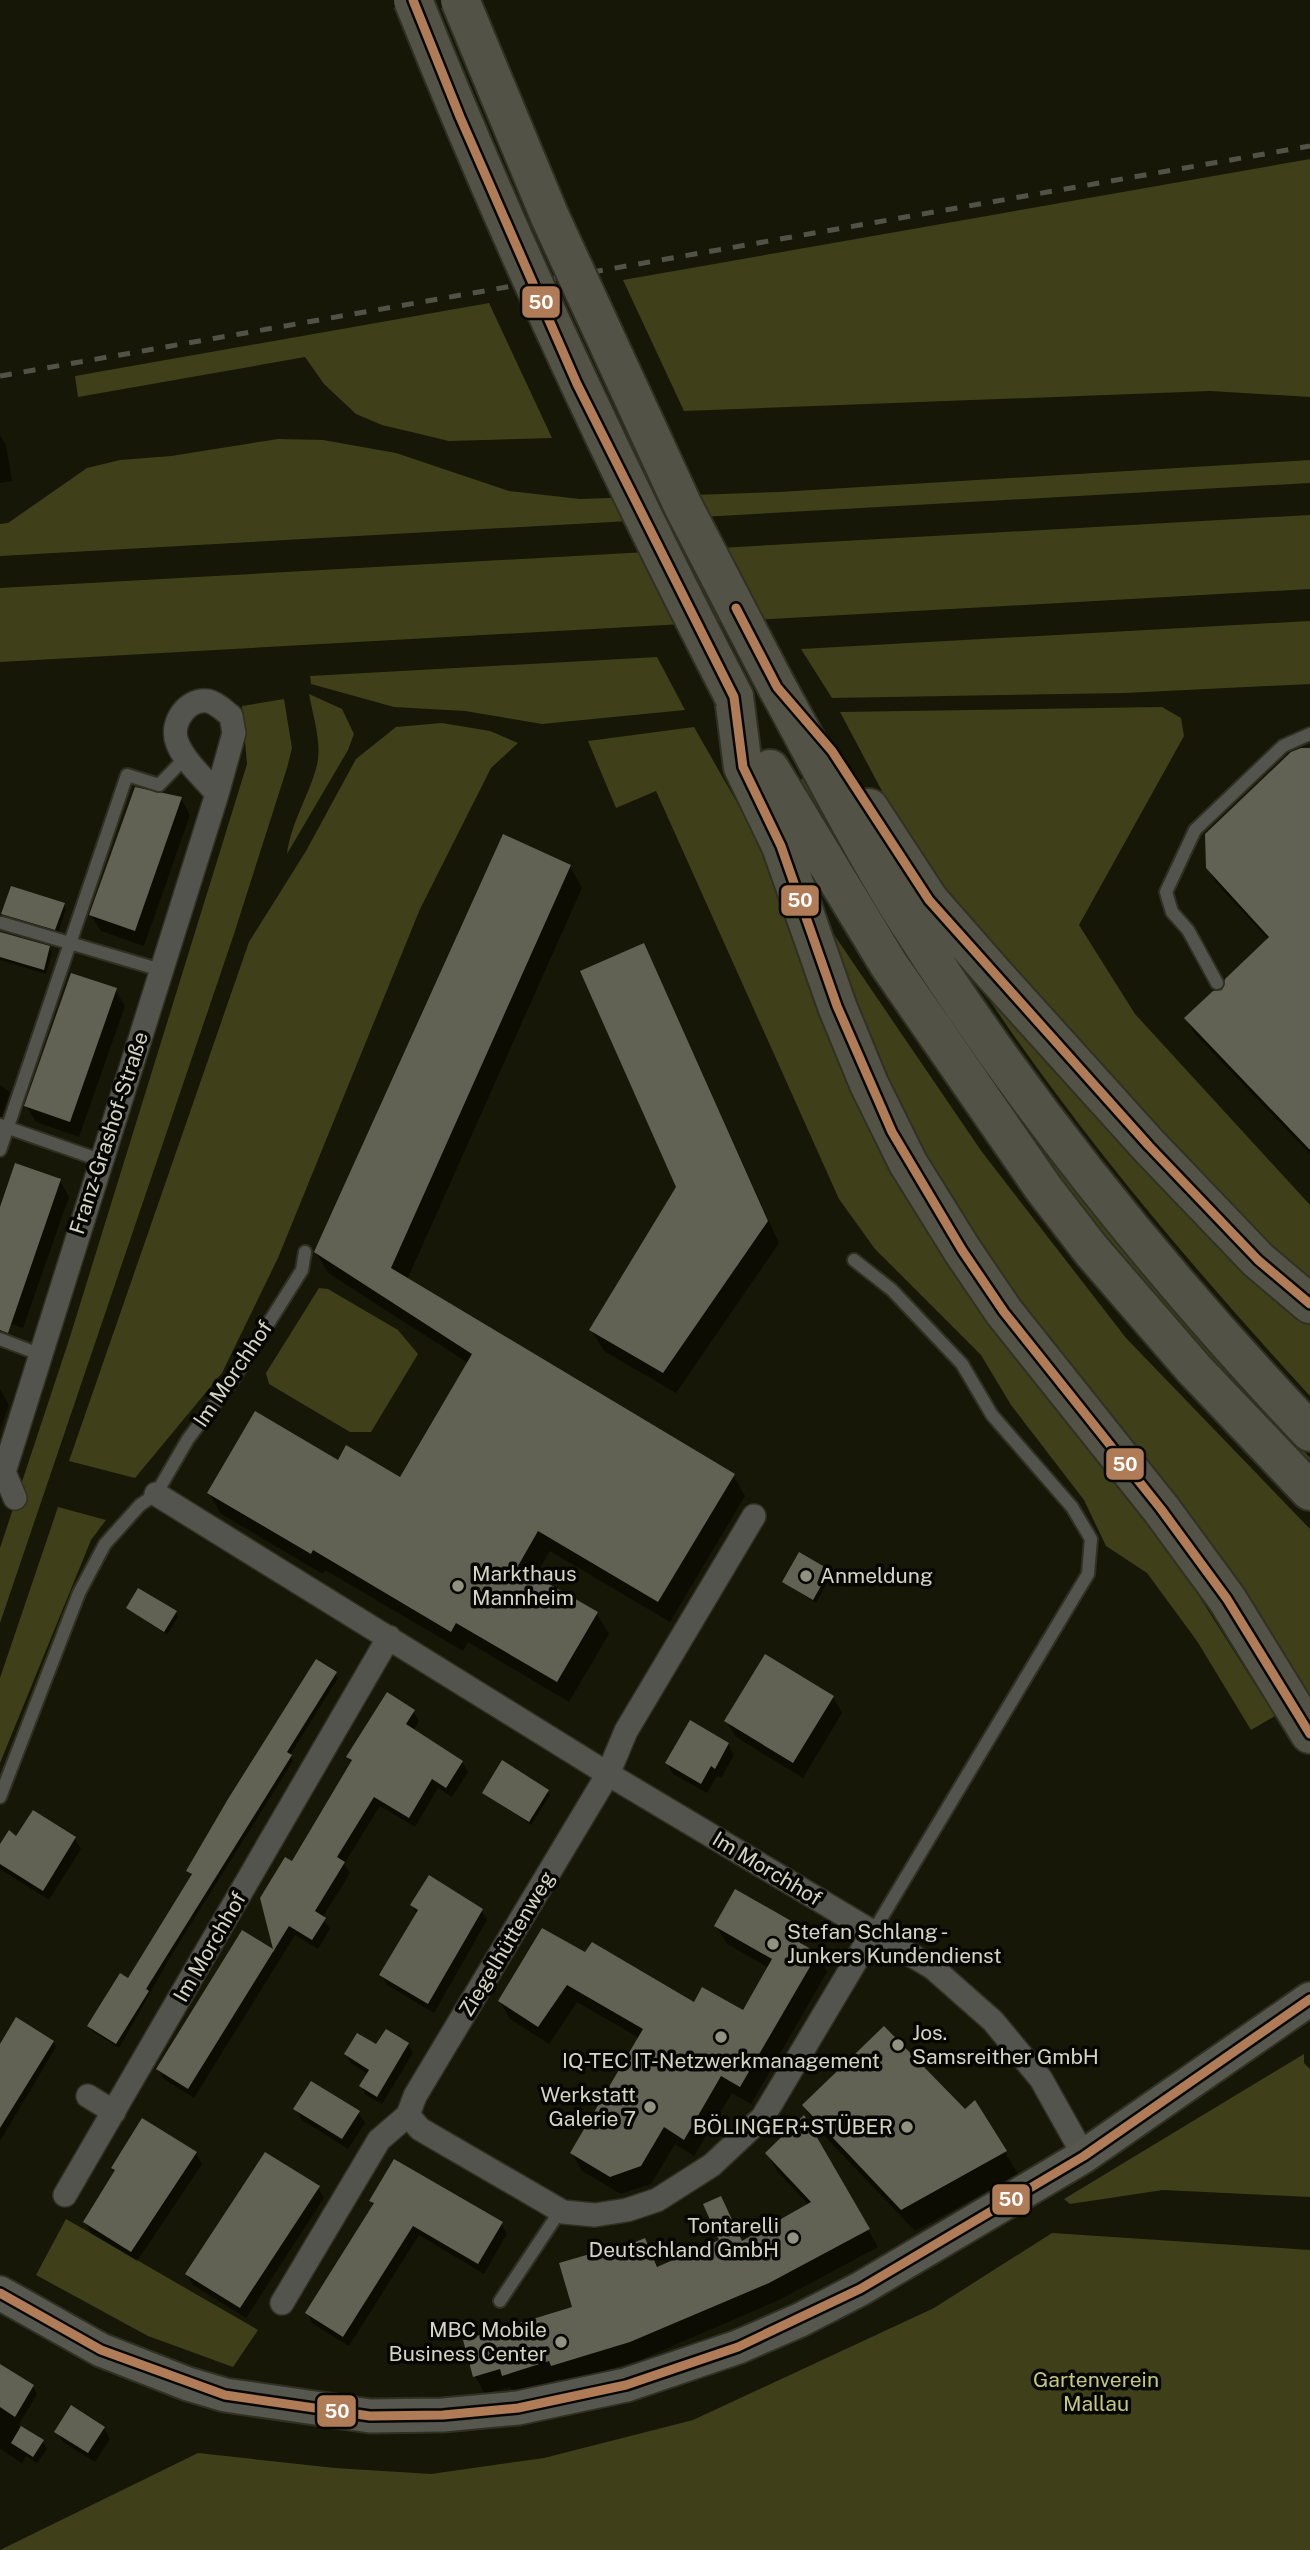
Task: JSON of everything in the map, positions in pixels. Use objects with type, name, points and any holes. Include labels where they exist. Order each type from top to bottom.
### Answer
[{"type":"highway","points":[[413,0],[460,117],[577,384],[734,697],[741,755],[760,775],[888,965],[1044,1189],[1091,1251],[1167,1338],[1310,1491]]},
{"type":"highway","points":[[460,0],[530,172],[677,494],[777,687],[832,769],[929,900],[1240,1241],[1310,1304]]},
{"type":"highway","points":[[832,769],[899,907],[957,998],[1031,1101],[1146,1250],[1310,1433]]},
{"type":"highway","points":[[760,775],[781,846],[837,1006],[869,1084],[924,1190],[1004,1312],[1161,1509],[1227,1599],[1310,1734]]},
{"type":"main road","points":[[0,2293],[101,2350],[188,2385],[225,2395],[370,2416],[443,2415],[518,2408],[626,2385],[738,2347],[800,2320],[860,2289],[1084,2155],[1310,1999]]},
{"type":"street","name":"Franz-Grashof-Straße","points":[[15,1498],[2,1471],[161,970],[216,794],[234,733],[230,716],[215,703],[204,701],[192,705],[180,714],[176,728],[177,742],[216,794]]},
{"type":"street","name":"Im Morchhof","points":[[156,1494],[608,1774],[933,1968],[993,2021],[1041,2080],[1084,2155]]},
{"type":"street","points":[[608,1774],[626,1731],[754,1516]]},
{"type":"street","name":"Im Morchhof","points":[[65,2195],[389,1637]]},
{"type":"street","name":"Ziegelhüttenweg","points":[[282,2303],[379,2140],[408,2115],[415,2096],[608,1774]]},
{"type":"street","points":[[408,2115],[420,2129],[560,2211],[594,2215],[644,2206],[685,2184],[735,2146],[776,2099],[873,1932]]},
{"type":"street","points":[[88,2096],[114,2112]]},
{"type":"lane","points":[[1217,984],[1188,930],[1172,912],[1166,892],[1195,830],[1283,746],[1310,734]]},
{"type":"lane","points":[[0,1150],[4,1127],[127,775],[159,785],[187,756]]},
{"type":"lane","points":[[2,923],[161,970]]},
{"type":"lane","points":[[4,1127],[100,1160]]},
{"type":"lane","name":"Im Morchhof","points":[[0,1797],[79,1593],[105,1544],[140,1505],[156,1494],[188,1439],[234,1378],[302,1270],[304,1252]]},
{"type":"lane","points":[[855,1260],[892,1290],[962,1364],[992,1415],[1072,1507],[1091,1539],[1088,1574],[873,1932]]},
{"type":"lane","points":[[0,1339],[39,1354]]},
{"type":"lane","points":[[500,2301],[560,2211]]},
{"type":"green space","points":[[1310,159],[1310,397],[1210,391],[684,411],[623,280]]},
{"type":"green space","points":[[489,303],[552,438],[449,441],[382,425],[356,414],[324,384],[305,357],[78,397],[75,376]]},
{"type":"green space","points":[[278,439],[323,440],[396,453],[509,491],[580,499],[779,492],[1310,460],[1310,483],[0,556],[0,524],[8,523],[87,468],[120,460],[171,456]]},
{"type":"green space","points":[[1310,515],[1310,589],[0,662],[0,588]]},
{"type":"green space","points":[[1310,621],[1310,684],[1125,693],[832,698],[801,649]]},
{"type":"green space","points":[[657,657],[685,710],[542,724],[465,711],[394,707],[311,684],[310,676]]},
{"type":"green space","points":[[309,694],[342,709],[354,734],[348,750],[287,854],[292,831],[317,765],[316,730]]},
{"type":"green space","points":[[284,699],[292,748],[287,768],[234,934],[0,1623],[0,1548],[69,1340],[247,764],[242,706]]},
{"type":"green space","points":[[1162,707],[1181,718],[1184,736],[1079,925],[1135,1014],[1310,1205],[1310,1291],[1284,1268],[933,883],[877,795],[882,791],[840,712]]},
{"type":"green space","points":[[442,723],[490,731],[518,743],[491,768],[420,909],[278,1258],[222,1373],[135,1478],[69,1461],[249,942],[306,851],[356,759],[396,727]]},
{"type":"green space","points":[[694,727],[755,834],[824,1018],[1136,1506],[1187,1577],[1275,1716],[1251,1730],[1197,1641],[1147,1573],[1106,1546],[1084,1500],[1011,1405],[981,1355],[875,1249],[839,1199],[656,791],[616,808],[588,741]]},
{"type":"green space","points":[[803,779],[858,872],[1225,1367],[1310,1458],[1310,1472],[1139,1283],[964,1056],[793,780]]},
{"type":"green space","points":[[824,920],[982,1152],[1126,1338],[1310,1529],[1310,1702],[1036,1333],[897,1113]]},
{"type":"green space","points":[[978,983],[1276,1293],[1310,1323],[1310,1396],[1178,1247],[1094,1144],[1015,1038]]},
{"type":"green space","points":[[319,1288],[328,1289],[398,1330],[418,1354],[371,1432],[350,1432],[269,1384],[266,1373]]},
{"type":"green space","points":[[58,1507],[106,1520],[91,1540],[0,1763],[0,1678]]},
{"type":"green space","points":[[1304,2054],[1304,2063],[1310,2069],[1310,2197],[1163,2190],[1070,2204],[1064,2199]]},
{"type":"green space","points":[[66,2219],[258,2330],[233,2367],[148,2336],[36,2275]]},
{"type":"green space","name":"Gartenverein Mallau","points":[[1052,2233],[1310,2250],[1310,2550],[0,2550],[198,2453],[335,2468],[431,2474],[544,2458],[693,2420],[934,2308]]},
{"type":"building","points":[[1310,748],[1310,1150],[1184,1018],[1213,991],[1222,990],[1225,979],[1269,937],[1206,868],[1205,834],[1291,752]]},
{"type":"building","points":[[135,787],[182,797],[135,931],[89,915]]},
{"type":"building","points":[[503,834],[571,865],[391,1268],[735,1474],[658,1602],[538,1531],[518,1566],[598,1612],[557,1682],[456,1623],[451,1632],[313,1550],[311,1554],[207,1493],[255,1411],[338,1460],[346,1445],[400,1477],[472,1354],[314,1252]]},
{"type":"building","points":[[11,886],[65,903],[55,930],[1,914]]},
{"type":"building","points":[[0,932],[50,946],[44,970],[0,957]]},
{"type":"building","points":[[644,943],[768,1221],[663,1373],[589,1330],[676,1187],[580,971]]},
{"type":"building","points":[[71,973],[117,988],[70,1122],[24,1106]]},
{"type":"building","points":[[15,1163],[61,1179],[8,1333],[0,1330],[0,1207]]},
{"type":"building","name":"Anmeldung","points":[[799,1552],[830,1570],[813,1600],[782,1582]]},
{"type":"building","points":[[138,1588],[177,1611],[164,1632],[126,1608]]},
{"type":"building","points":[[765,1654],[834,1696],[793,1763],[724,1721]]},
{"type":"building","points":[[316,1659],[337,1672],[287,1752],[292,1755],[146,1989],[149,1991],[116,2044],[87,2026],[120,1973],[128,1978],[192,1874],[186,1871],[228,1799]]},
{"type":"building","points":[[387,1692],[415,1710],[406,1724],[463,1761],[446,1788],[432,1779],[409,1818],[374,1797],[337,1857],[345,1862],[315,1911],[326,1918],[312,1940],[289,1926],[188,2089],[156,2069],[242,1930],[273,1949],[260,1898],[285,1857],[292,1861],[352,1760],[346,1757]]},
{"type":"building","points":[[690,1720],[729,1743],[715,1769],[711,1766],[701,1784],[665,1763]]},
{"type":"building","points":[[502,1760],[549,1790],[529,1822],[482,1793]]},
{"type":"building","points":[[33,1810],[76,1837],[43,1891],[0,1864],[0,1844],[9,1830],[16,1836]]},
{"type":"building","points":[[429,1875],[483,1909],[428,2004],[379,1975],[418,1910],[410,1905]]},
{"type":"building","points":[[735,1889],[793,1922],[786,1935],[818,1953],[740,2087],[721,2076],[684,2140],[664,2127],[641,2166],[610,2177],[570,2153],[643,2029],[567,1985],[538,2027],[498,2001],[542,1928],[585,1952],[592,1942],[694,2002],[702,1987],[743,2010],[772,1959],[714,1926]]},
{"type":"building","points":[[16,2017],[54,2041],[0,2128],[0,2044]]},
{"type":"building","name":"BÖLINGER+STÜBER","points":[[884,2026],[965,2109],[975,2100],[1007,2151],[901,2210],[802,2105]]},
{"type":"building","points":[[386,2029],[409,2043],[377,2097],[359,2086],[369,2070],[344,2054],[357,2033],[376,2044]]},
{"type":"building","points":[[311,2081],[360,2111],[342,2139],[293,2109]]},
{"type":"building","points":[[804,2115],[870,2229],[769,2283],[630,2342],[551,2366],[549,2361],[502,2376],[500,2369],[473,2377],[463,2340],[572,2307],[559,2263],[607,2249],[609,2253],[645,2238],[657,2267],[719,2240],[703,2204],[721,2196],[742,2241],[811,2202],[765,2153]]},
{"type":"building","points":[[142,2118],[197,2152],[131,2252],[83,2222],[115,2170],[111,2168]]},
{"type":"building","points":[[265,2152],[320,2186],[240,2308],[185,2274]]},
{"type":"building","points":[[394,2159],[503,2222],[478,2264],[413,2226],[343,2337],[305,2313],[374,2203],[369,2201]]},
{"type":"building","points":[[0,2364],[34,2385],[15,2417],[0,2407]]},
{"type":"building","points":[[71,2405],[105,2427],[88,2453],[54,2432]]},
{"type":"building","points":[[21,2426],[44,2440],[33,2457],[11,2443]]},
{"type":"railway","points":[[0,376],[1310,146]]},
{"type":"transit line","name":"50","points":[[413,0],[460,117],[577,384],[734,697],[743,767],[781,846],[837,1006],[892,1132],[962,1250],[1004,1312],[1161,1509],[1227,1599],[1310,1734]]},
{"type":"transit line","name":"50","points":[[736,608],[777,687],[832,751],[929,900],[1149,1146],[1258,1260],[1310,1304]]},
{"type":"transit line","name":"50","points":[[0,2293],[101,2350],[225,2395],[370,2416],[443,2415],[518,2408],[626,2385],[738,2347],[860,2289],[1084,2156],[1310,1999]]},
{"type":"place","name":"Anmeldung","points":[[806,1576]]},
{"type":"place","name":"Markthaus Mannheim","points":[[458,1586]]},
{"type":"place","name":"Stefan Schlang - Junkers Kundendienst","points":[[773,1944]]},
{"type":"place","name":"IQ-TEC IT-Netzwerkmanagement","points":[[721,2037]]},
{"type":"place","name":"Jos. Samsreither GmbH","points":[[898,2045]]},
{"type":"place","name":"Werkstatt Galerie 7","points":[[650,2107]]},
{"type":"place","name":"BÖLINGER+STÜBER","points":[[907,2127]]},
{"type":"place","name":"Tontarelli Deutschland GmbH","points":[[793,2238]]},
{"type":"place","name":"MBC Mobile Business Center","points":[[561,2342]]}]
